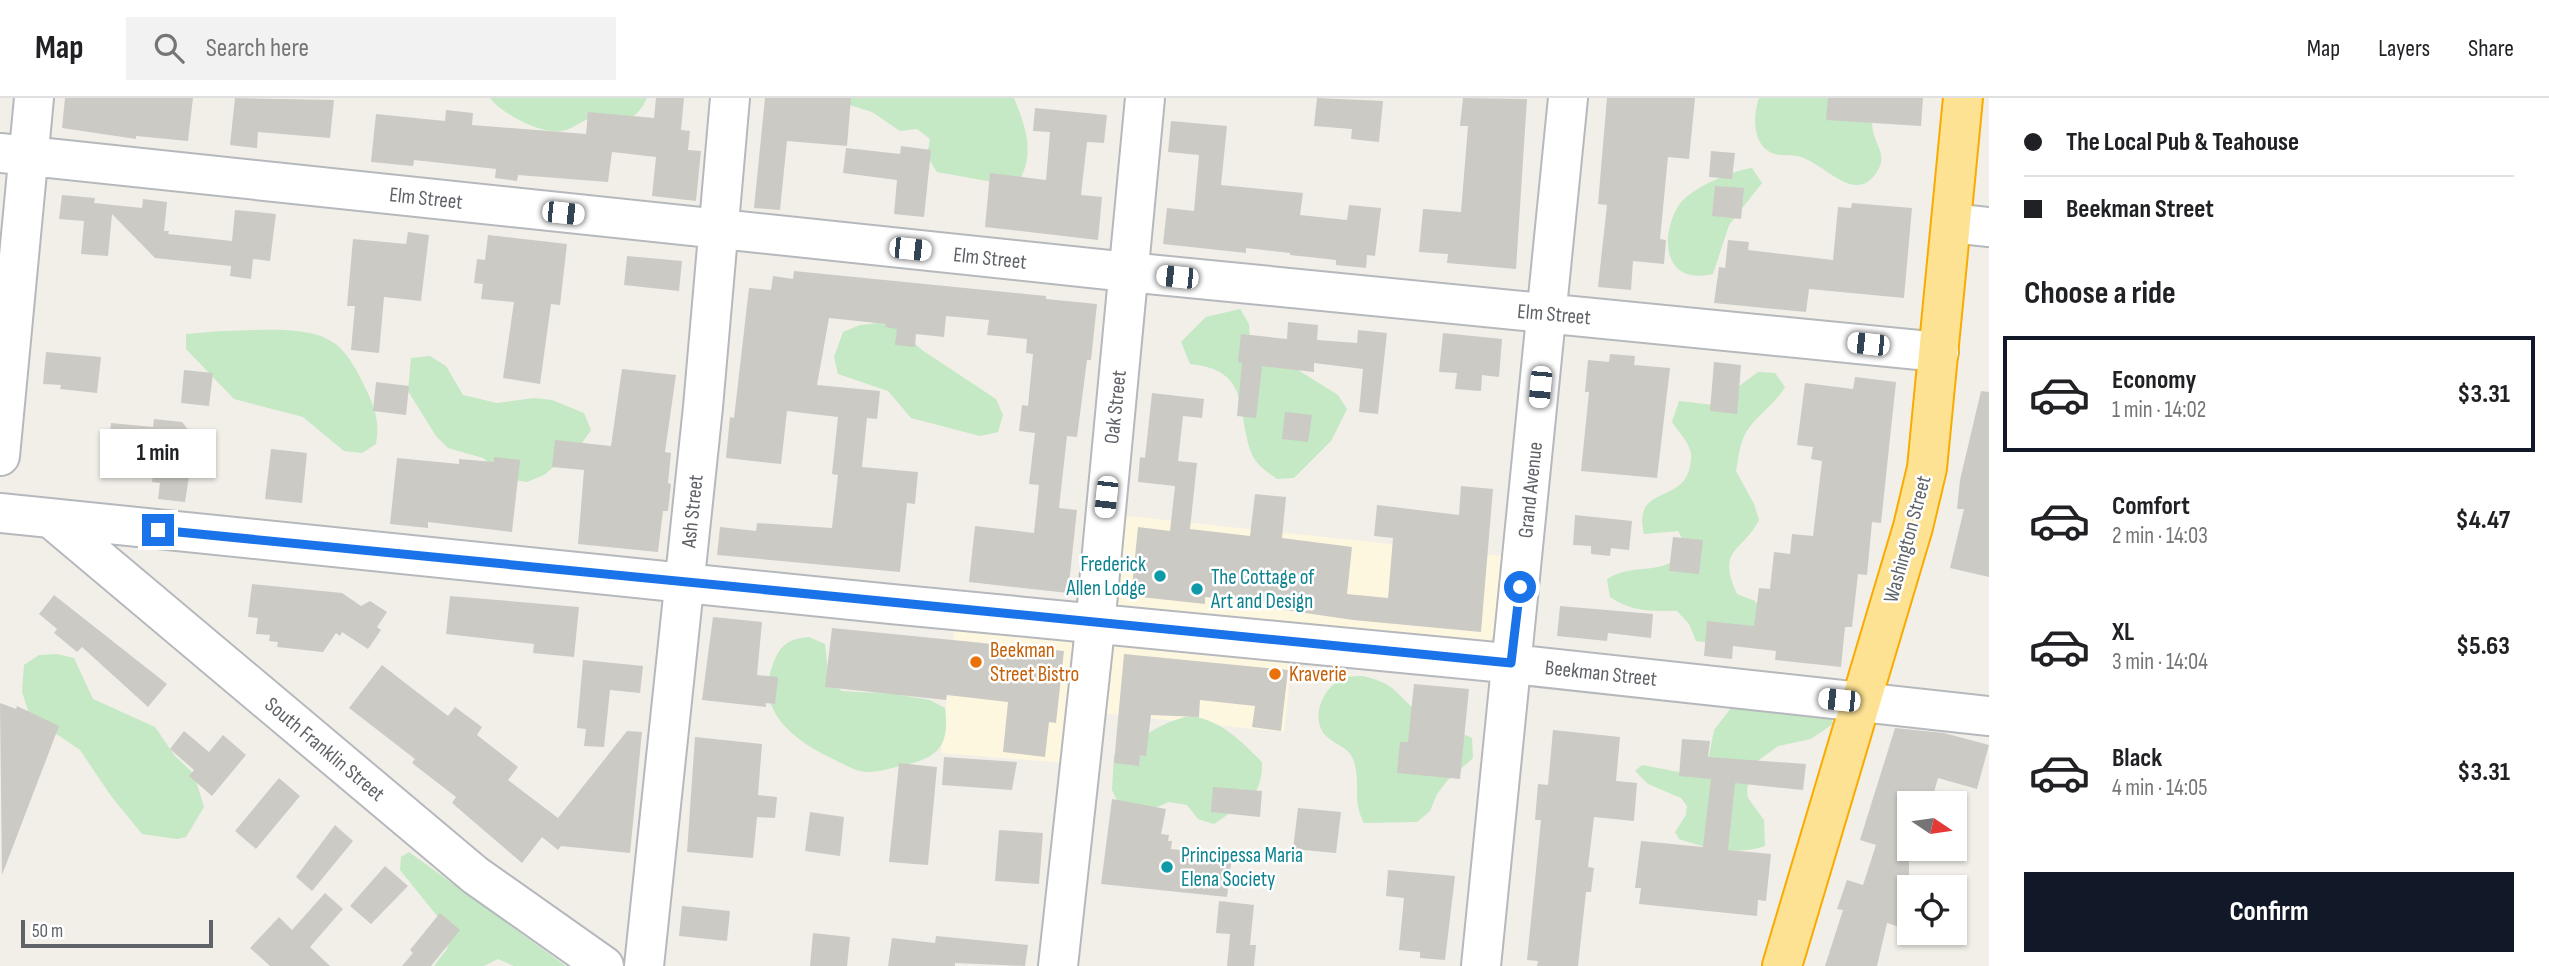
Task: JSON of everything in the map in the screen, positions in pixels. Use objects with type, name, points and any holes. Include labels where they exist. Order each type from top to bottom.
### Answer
[{"type":"highway","name":"Washington Street","points":[[1782,966],[1927,468],[1963,98]]},
{"type":"street","points":[[0,456],[14,155],[34,98]]},
{"type":"street","name":"Ash Street","points":[[644,966],[730,98]]},
{"type":"street","name":"Oak Street","points":[[1058,966],[1145,98]]},
{"type":"street","name":"Grand Avenue","points":[[1481,966],[1568,98]]},
{"type":"street","name":"Elm Street","points":[[14,155],[1128,272],[1939,352]]},
{"type":"street","points":[[1951,223],[1989,228]]},
{"type":"street","name":"Beekman Street","points":[[0,513],[54,521],[1511,663],[1989,716]]},
{"type":"street","name":"South Franklin Street","points":[[54,521],[475,875],[604,966]]},
{"type":"shaded area","points":[[1118,515],[1503,556],[1493,636],[1488,642],[1114,607]]},
{"type":"shaded area","points":[[955,624],[1066,637],[1072,642],[1075,649],[1065,763],[941,753]]},
{"type":"shaded area","points":[[1117,643],[1292,658],[1284,732],[1099,713],[1111,646]]},
{"type":"green space","points":[[490,98],[647,98],[641,108],[629,118],[592,118],[566,130],[554,131],[523,122]]},
{"type":"green space","points":[[838,98],[1014,98],[1027,140],[1024,171],[1019,181],[987,181],[937,172],[927,156],[930,139],[917,129],[900,131],[872,112],[840,102]]},
{"type":"green space","points":[[1759,98],[1877,98],[1872,126],[1881,157],[1878,170],[1870,180],[1852,185],[1802,157],[1780,155],[1764,148],[1759,141],[1755,124]]},
{"type":"green space","points":[[1752,168],[1762,183],[1729,225],[1713,274],[1697,276],[1676,267],[1668,247],[1668,234],[1671,221],[1682,201],[1710,182]]},
{"type":"green space","points":[[1240,309],[1249,324],[1250,340],[1338,395],[1347,409],[1331,441],[1294,478],[1277,479],[1258,464],[1251,452],[1238,394],[1232,383],[1223,374],[1210,368],[1190,364],[1181,342],[1206,317]]},
{"type":"green space","points":[[878,323],[895,326],[922,350],[996,399],[1003,415],[998,432],[980,436],[911,418],[888,391],[838,374],[834,357],[843,332],[860,325]]},
{"type":"green space","points":[[221,331],[305,332],[318,335],[341,348],[372,402],[377,422],[376,444],[362,453],[344,451],[303,417],[234,399],[186,349],[186,334]]},
{"type":"green space","points":[[430,356],[446,366],[463,395],[497,403],[534,398],[552,400],[584,413],[591,430],[582,443],[544,475],[527,482],[509,479],[483,458],[448,448],[436,436],[408,391],[411,358]]},
{"type":"green space","points":[[1758,372],[1775,373],[1785,387],[1751,425],[1742,443],[1736,471],[1754,504],[1759,520],[1734,552],[1729,568],[1737,594],[1755,601],[1764,614],[1761,630],[1712,643],[1696,641],[1689,624],[1677,611],[1642,610],[1626,606],[1610,597],[1607,579],[1630,571],[1660,567],[1678,557],[1687,547],[1678,531],[1644,534],[1642,518],[1651,501],[1678,486],[1686,478],[1690,466],[1689,446],[1672,422],[1679,401],[1714,405]]},
{"type":"green space","points":[[809,637],[825,644],[829,681],[842,691],[894,694],[930,700],[945,708],[945,732],[939,749],[914,763],[864,772],[816,750],[791,733],[774,710],[768,683],[781,649],[789,642]]},
{"type":"green space","points":[[57,654],[74,658],[93,699],[155,727],[175,756],[194,774],[204,807],[186,837],[177,839],[142,834],[111,796],[80,750],[58,735],[42,729],[30,716],[22,692],[24,665],[39,655]]},
{"type":"green space","points":[[1363,676],[1384,683],[1422,714],[1472,738],[1473,758],[1447,781],[1437,794],[1430,811],[1417,822],[1364,823],[1358,806],[1357,776],[1353,759],[1348,751],[1328,738],[1320,727],[1319,710],[1326,693],[1339,680]]},
{"type":"green space","points":[[1777,703],[1831,716],[1833,724],[1811,739],[1778,746],[1755,763],[1747,789],[1748,798],[1764,820],[1765,846],[1733,851],[1679,839],[1675,832],[1686,815],[1687,806],[1681,798],[1648,784],[1635,771],[1642,765],[1679,772],[1697,769],[1709,756],[1714,730],[1731,708]]},
{"type":"green space","points":[[1191,716],[1221,727],[1262,762],[1259,785],[1255,793],[1242,806],[1214,824],[1198,819],[1187,805],[1169,802],[1153,809],[1120,807],[1112,790],[1114,755],[1160,727]]},
{"type":"green space","points":[[409,852],[566,966],[514,966],[498,959],[484,966],[434,966],[447,949],[450,932],[400,870],[401,857]]},
{"type":"building","points":[[65,98],[193,98],[188,141],[136,136],[136,139],[62,128]]},
{"type":"building","points":[[235,98],[334,100],[330,138],[258,132],[257,148],[230,145]]},
{"type":"building","points":[[656,98],[684,98],[681,130],[690,131],[688,150],[701,151],[696,201],[652,196],[656,157],[612,152],[608,182],[518,175],[517,181],[495,178],[496,169],[414,160],[413,166],[371,162],[376,114],[445,121],[446,110],[473,113],[472,125],[586,134],[588,112],[654,118]]},
{"type":"building","points":[[765,98],[851,98],[847,146],[787,141],[780,210],[754,208]]},
{"type":"building","points":[[1317,98],[1383,101],[1379,142],[1351,139],[1352,129],[1314,126]]},
{"type":"building","points":[[1463,98],[1527,99],[1516,269],[1447,263],[1448,254],[1419,252],[1423,209],[1461,212],[1468,126],[1460,126]]},
{"type":"building","points":[[1607,98],[1695,98],[1689,159],[1668,157],[1660,239],[1666,240],[1664,264],[1633,261],[1631,290],[1598,287],[1607,205],[1598,204]]},
{"type":"building","points":[[1828,98],[1923,98],[1921,126],[1826,120]]},
{"type":"building","points":[[1035,108],[1107,115],[1104,143],[1087,142],[1081,195],[1102,197],[1098,240],[985,227],[990,173],[1046,180],[1050,132],[1033,131]]},
{"type":"building","points":[[1171,121],[1227,126],[1221,185],[1303,193],[1300,215],[1347,220],[1349,205],[1381,208],[1375,256],[1367,255],[1366,268],[1336,265],[1336,260],[1290,253],[1246,248],[1246,253],[1163,244],[1167,208],[1194,211],[1199,155],[1168,152]]},
{"type":"building","points":[[901,146],[931,150],[924,217],[894,214],[897,180],[843,173],[846,148],[900,154]]},
{"type":"building","points":[[1711,151],[1735,153],[1732,179],[1709,177]]},
{"type":"building","points":[[1715,186],[1744,188],[1741,219],[1712,216]]},
{"type":"building","points":[[62,195],[95,198],[94,203],[142,208],[143,199],[167,202],[164,231],[169,231],[168,234],[232,241],[235,210],[276,214],[270,261],[253,259],[251,279],[230,276],[231,266],[155,258],[112,214],[108,256],[81,254],[84,221],[59,219]]},
{"type":"building","points":[[1852,203],[1912,208],[1904,298],[1809,289],[1806,312],[1714,303],[1719,267],[1725,268],[1728,240],[1749,242],[1748,250],[1833,260],[1838,207],[1851,208]]},
{"type":"building","points":[[408,232],[429,235],[421,301],[384,297],[379,353],[351,350],[355,306],[347,306],[353,239],[406,244]]},
{"type":"building","points":[[488,235],[567,244],[560,305],[551,304],[540,384],[503,378],[514,302],[481,299],[483,284],[474,283],[477,259],[485,260]]},
{"type":"building","points":[[627,256],[682,261],[679,291],[624,285]]},
{"type":"building","points":[[794,271],[1046,296],[1046,299],[1097,304],[1091,360],[1087,360],[1077,437],[1067,436],[1059,508],[1077,510],[1068,593],[969,582],[975,526],[1034,533],[1039,485],[1029,484],[1035,433],[1019,431],[1022,405],[1028,406],[1033,354],[1026,353],[1027,339],[987,335],[989,320],[946,316],[944,337],[916,334],[915,347],[895,345],[897,329],[885,327],[886,324],[829,318],[817,385],[880,391],[877,419],[867,418],[862,467],[918,472],[915,504],[907,503],[900,572],[717,555],[720,527],[756,531],[757,523],[832,528],[838,475],[832,474],[838,417],[787,411],[781,464],[726,458],[730,417],[734,418],[749,288],[771,290],[773,276],[793,279]]},
{"type":"building","points":[[1288,322],[1318,325],[1317,340],[1357,343],[1358,330],[1387,333],[1378,414],[1359,412],[1363,369],[1314,363],[1314,372],[1262,366],[1256,418],[1237,416],[1242,363],[1238,362],[1241,334],[1287,339]]},
{"type":"building","points":[[1443,333],[1502,339],[1499,377],[1482,375],[1481,391],[1455,389],[1457,373],[1439,372]]},
{"type":"building","points":[[46,352],[101,357],[97,393],[60,389],[61,385],[43,384]]},
{"type":"building","points":[[1610,354],[1635,356],[1634,365],[1670,368],[1657,478],[1581,471],[1589,392],[1585,392],[1588,360],[1609,362]]},
{"type":"building","points":[[1714,362],[1741,365],[1737,414],[1710,411]]},
{"type":"building","points":[[622,369],[676,375],[665,452],[671,453],[668,483],[671,484],[668,511],[663,511],[658,552],[578,544],[584,470],[552,467],[555,440],[611,446]]},
{"type":"building","points":[[184,370],[213,373],[209,406],[181,403]]},
{"type":"building","points":[[1855,377],[1896,382],[1881,523],[1872,522],[1867,575],[1858,574],[1852,627],[1845,627],[1841,667],[1775,660],[1776,651],[1733,646],[1732,659],[1704,656],[1707,621],[1754,626],[1759,588],[1770,589],[1774,552],[1790,554],[1792,534],[1813,536],[1822,461],[1811,459],[1813,447],[1797,445],[1805,383],[1853,389]]},
{"type":"building","points":[[376,382],[409,386],[406,415],[373,411]]},
{"type":"building","points":[[1981,391],[1989,392],[1989,577],[1950,568],[1964,509],[1957,509],[1960,480]]},
{"type":"building","points":[[1152,393],[1204,399],[1202,418],[1183,416],[1178,461],[1197,463],[1190,529],[1250,536],[1255,494],[1286,497],[1282,538],[1352,547],[1347,594],[1388,598],[1393,538],[1374,536],[1377,505],[1459,515],[1461,486],[1493,489],[1481,632],[1353,620],[1271,608],[1272,604],[1205,597],[1205,604],[1131,596],[1138,527],[1170,531],[1175,486],[1138,482],[1140,457],[1145,458]]},
{"type":"building","points":[[1285,412],[1312,415],[1308,442],[1282,439]]},
{"type":"building","points":[[154,419],[182,422],[195,438],[185,502],[158,499],[160,483],[152,482],[153,475],[106,470],[111,423],[153,427]]},
{"type":"building","points":[[271,449],[307,453],[302,503],[265,499]]},
{"type":"building","points":[[494,457],[520,460],[512,532],[428,522],[428,528],[390,524],[397,458],[459,464],[459,459],[494,462]]},
{"type":"building","points":[[1575,515],[1632,521],[1629,550],[1611,548],[1610,556],[1591,554],[1591,546],[1573,545]]},
{"type":"building","points":[[1673,537],[1703,540],[1699,574],[1669,571]]},
{"type":"building","points":[[252,584],[342,593],[361,606],[370,601],[387,612],[377,627],[381,630],[368,649],[342,632],[340,636],[336,633],[323,652],[277,647],[278,642],[269,641],[270,635],[256,634],[258,618],[248,617]]},
{"type":"building","points":[[54,595],[167,684],[148,707],[82,647],[77,652],[54,633],[57,629],[39,614]]},
{"type":"building","points":[[450,596],[579,607],[574,657],[533,653],[534,644],[446,634]]},
{"type":"building","points":[[1560,606],[1653,614],[1651,638],[1608,633],[1607,641],[1557,636]]},
{"type":"building","points":[[713,617],[762,622],[757,675],[778,677],[775,704],[766,703],[766,707],[702,700]]},
{"type":"building","points":[[832,628],[1064,651],[1056,723],[1049,722],[1045,757],[1003,752],[1008,702],[947,695],[946,700],[825,687]]},
{"type":"building","points":[[1124,654],[1288,670],[1281,731],[1252,727],[1255,706],[1200,700],[1199,717],[1151,715],[1146,756],[1140,755],[1139,766],[1114,763]]},
{"type":"building","points":[[583,660],[643,666],[640,693],[610,690],[604,747],[584,746],[586,729],[577,728]]},
{"type":"building","points":[[382,665],[448,716],[455,707],[482,727],[477,735],[518,767],[508,780],[558,818],[627,731],[642,732],[630,853],[561,846],[558,850],[542,837],[522,863],[452,803],[456,797],[412,763],[415,759],[349,708]]},
{"type":"building","points":[[1414,684],[1469,689],[1460,779],[1397,773],[1400,742],[1408,742]]},
{"type":"building","points":[[0,703],[16,709],[17,706],[59,726],[2,875]]},
{"type":"building","points":[[1895,728],[1944,733],[1989,745],[1977,789],[1938,778],[1934,791],[1897,791],[1897,861],[1909,861],[1909,875],[1897,875],[1897,926],[1887,923],[1877,966],[1825,966],[1843,910],[1837,909],[1847,880],[1863,885],[1876,845],[1860,840]]},
{"type":"building","points":[[1553,730],[1620,737],[1616,781],[1637,783],[1634,821],[1594,817],[1588,867],[1594,868],[1591,892],[1586,892],[1578,966],[1537,966],[1538,961],[1527,960],[1541,820],[1535,820],[1538,784],[1548,785]]},
{"type":"building","points":[[184,731],[209,752],[223,735],[246,755],[212,796],[189,776],[194,770],[170,749]]},
{"type":"building","points":[[695,737],[762,744],[758,795],[777,797],[775,818],[757,817],[753,858],[687,852]]},
{"type":"building","points":[[1682,739],[1710,741],[1708,757],[1806,764],[1803,790],[1735,783],[1728,850],[1771,854],[1766,901],[1758,900],[1757,916],[1639,904],[1641,888],[1635,888],[1641,841],[1703,847],[1711,779],[1679,776]]},
{"type":"building","points":[[944,757],[1017,762],[1012,790],[942,785]]},
{"type":"building","points":[[899,763],[937,767],[928,865],[889,862]]},
{"type":"building","points":[[279,778],[300,796],[256,849],[235,831]]},
{"type":"building","points":[[1213,787],[1262,791],[1260,817],[1211,812]]},
{"type":"building","name":"Principessa Maria Elena Society","points":[[1112,799],[1166,809],[1161,834],[1169,835],[1168,841],[1172,841],[1171,849],[1232,856],[1227,897],[1101,884]]},
{"type":"building","points":[[1298,808],[1341,812],[1336,853],[1293,849]]},
{"type":"building","points":[[810,812],[844,817],[840,856],[805,851]]},
{"type":"building","points":[[335,825],[353,841],[312,891],[296,877]]},
{"type":"building","points":[[999,830],[1043,833],[1039,884],[995,881]]},
{"type":"building","points":[[385,866],[408,886],[371,924],[350,906]]},
{"type":"building","points":[[1388,870],[1455,876],[1445,960],[1420,958],[1420,952],[1399,950],[1404,898],[1386,896]]},
{"type":"building","points":[[325,893],[343,909],[310,947],[330,966],[270,966],[250,948],[279,917],[292,930]]},
{"type":"building","points":[[1219,901],[1254,905],[1250,945],[1256,945],[1254,966],[1227,966],[1230,934],[1216,933]]},
{"type":"building","points":[[682,906],[730,911],[727,941],[679,936]]},
{"type":"building","points":[[440,913],[460,930],[431,966],[402,966],[413,953],[410,950]]},
{"type":"building","points":[[813,933],[850,937],[847,966],[810,966]]},
{"type":"building","points":[[936,936],[1028,945],[1025,966],[955,963],[955,966],[888,966],[892,938],[935,943]]},
{"type":"place","name":"Frederick Allen Lodge","points":[[1160,576]]},
{"type":"place","name":"The Cottage of Art and Design","points":[[1197,589]]},
{"type":"place","name":"Beekman Street Bistro","points":[[976,662]]},
{"type":"place","name":"Kraverie","points":[[1275,674]]},
{"type":"place","name":"Principessa Maria Elena Society","points":[[1167,867]]},
{"type":"route","points":[[158,530],[1070,622],[1511,663],[1520,587]]}]
